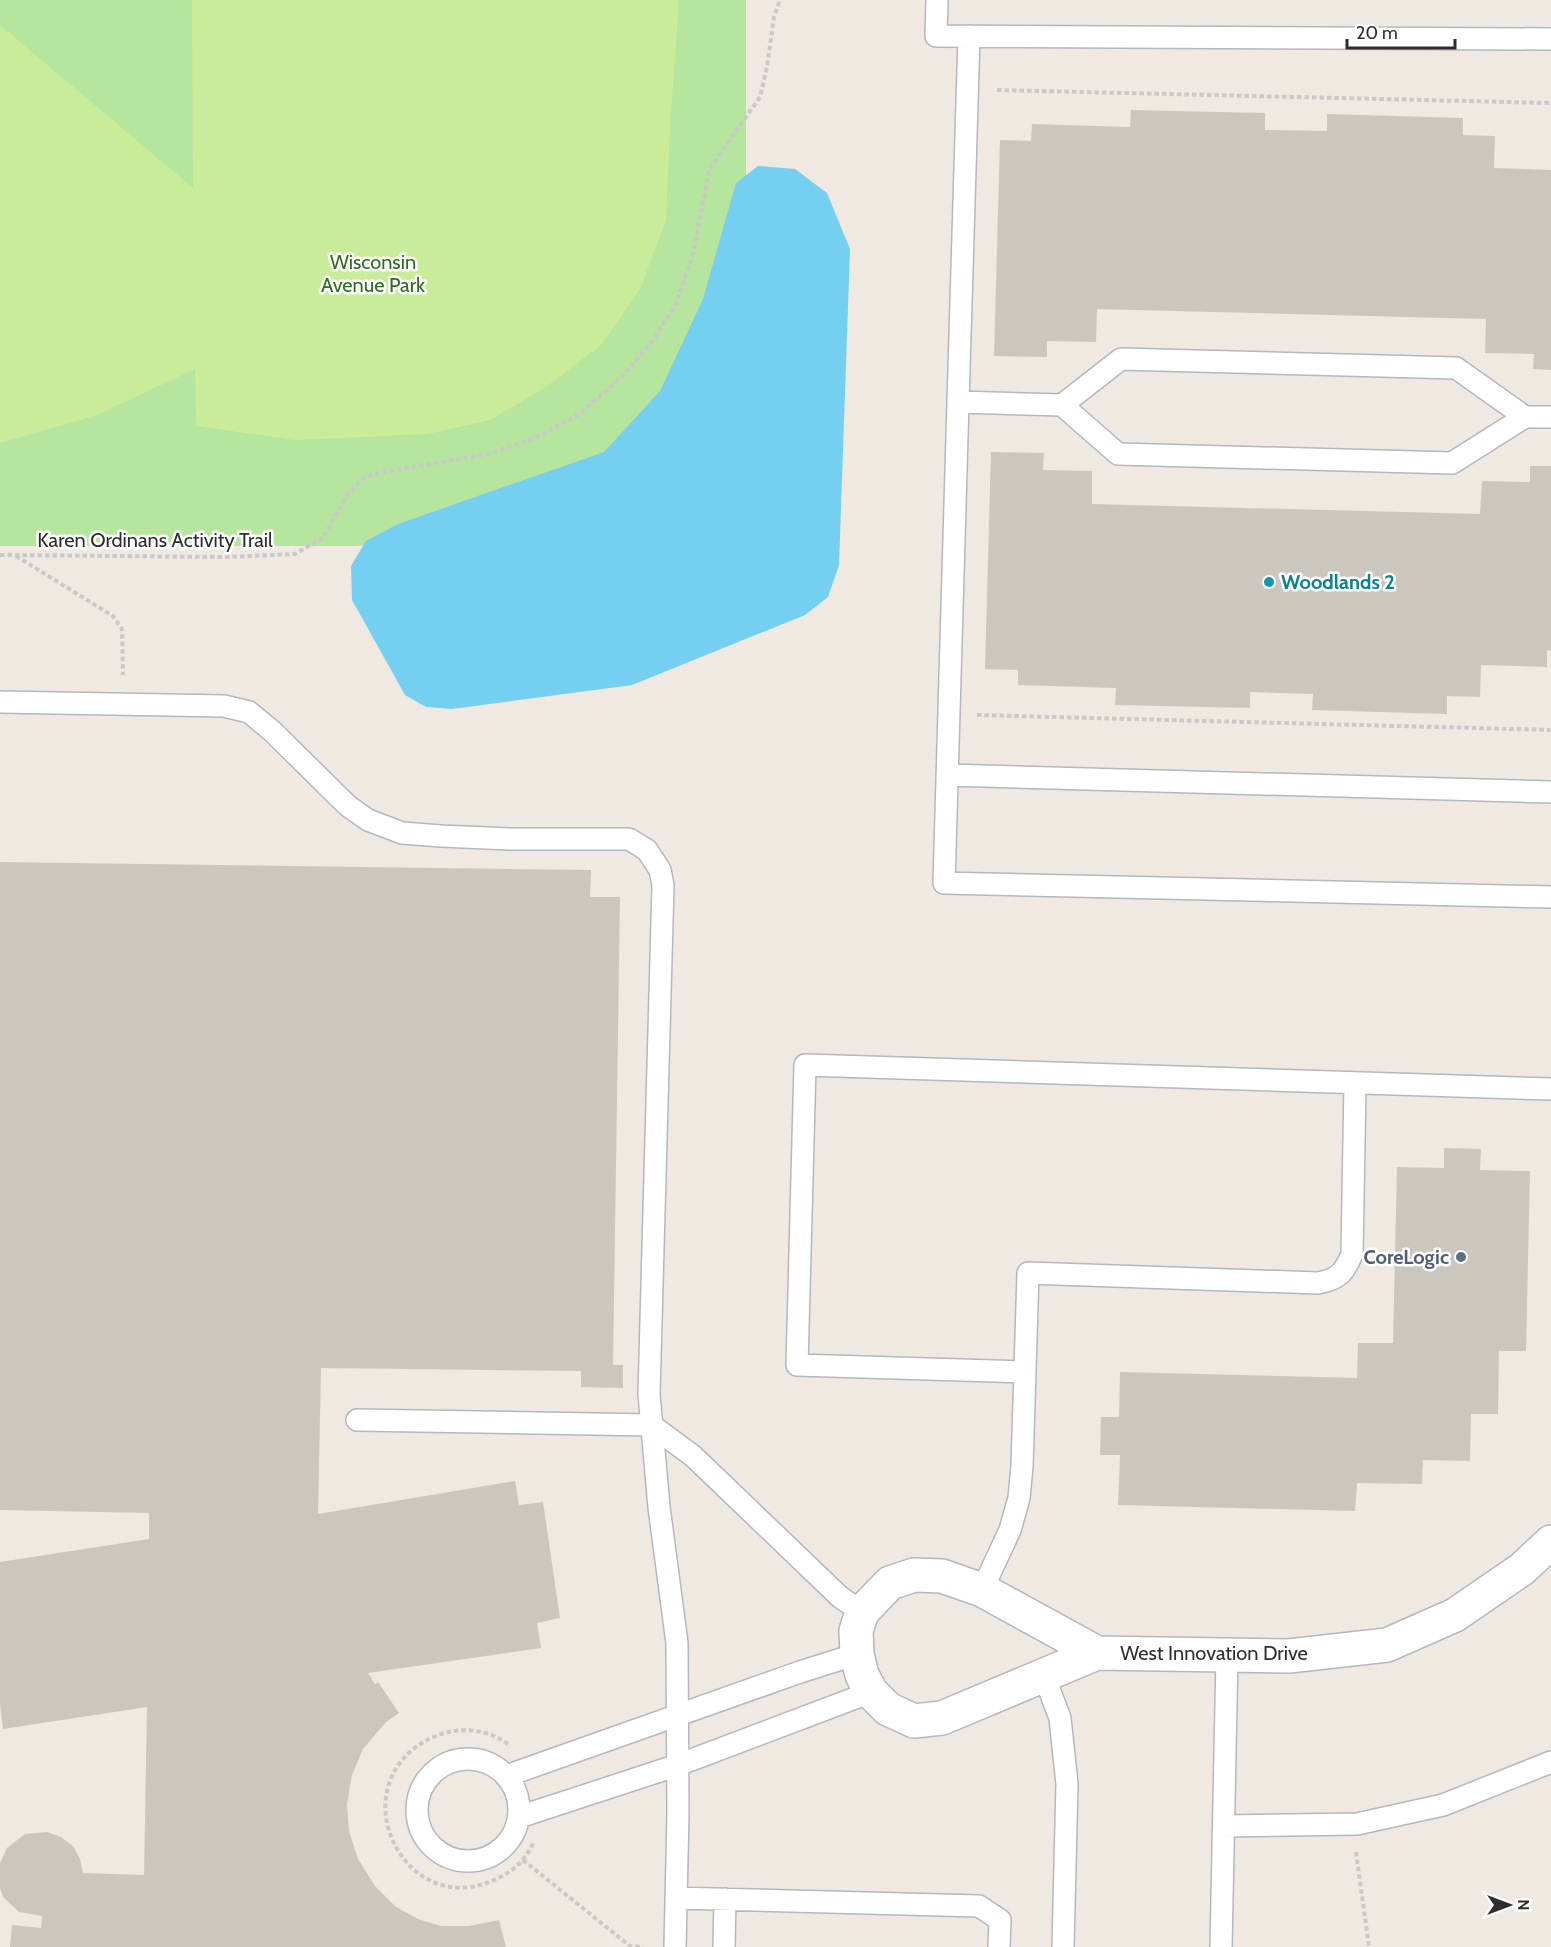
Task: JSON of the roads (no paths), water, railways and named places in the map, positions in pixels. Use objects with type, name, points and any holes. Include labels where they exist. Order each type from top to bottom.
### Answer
[{"type":"street","name":"West Innovation Drive","points":[[1097,1653],[982,1590],[942,1576],[914,1575],[890,1583],[862,1612],[856,1631],[857,1654],[862,1675],[871,1692],[888,1709],[914,1721],[942,1718],[1097,1653],[1289,1656],[1387,1645],[1455,1615],[1522,1569],[1551,1542]]},
{"type":"lane","points":[[937,0],[936,36],[1551,39]]},
{"type":"lane","points":[[969,36],[944,883],[1551,897]]},
{"type":"lane","points":[[1062,405],[1121,359],[1456,368],[1525,417]]},
{"type":"lane","points":[[958,402],[1062,405],[1118,454],[1452,463],[1525,417],[1551,417]]},
{"type":"lane","points":[[0,702],[224,706],[249,712],[272,731],[348,806],[368,820],[402,833],[510,839],[629,839],[647,850],[660,870],[663,885],[649,1394],[658,1507],[677,1644],[675,1947]]},
{"type":"lane","points":[[948,775],[1551,792]]},
{"type":"lane","points":[[1025,1372],[796,1365],[805,1065],[1551,1089]]},
{"type":"lane","points":[[982,1590],[1010,1530],[1019,1498],[1028,1273],[1318,1283],[1333,1280],[1345,1269],[1352,1254],[1356,1083]]},
{"type":"lane","points":[[357,1420],[651,1425],[693,1456],[840,1597],[862,1612]]},
{"type":"lane","points":[[506,1776],[857,1654]]},
{"type":"lane","points":[[1221,1947],[1227,1656]]},
{"type":"lane","points":[[1044,1676],[1060,1718],[1067,1784],[1063,1947]]},
{"type":"lane","points":[[519,1816],[678,1765],[871,1692]]},
{"type":"lane","points":[[459,1760],[476,1760],[493,1765],[506,1776],[519,1802],[519,1816],[514,1833],[504,1847],[490,1857],[473,1862],[456,1860],[439,1853],[427,1841],[419,1826],[417,1809],[420,1792],[429,1777],[442,1766],[459,1760]]},
{"type":"lane","points":[[1224,1826],[1352,1824],[1443,1805],[1551,1762]]},
{"type":"lane","points":[[676,1898],[979,1906],[1000,1920],[999,1947]]},
{"type":"lane","points":[[724,1947],[725,1899]]},
{"type":"water","points":[[758,166],[795,169],[827,193],[850,249],[839,565],[828,597],[805,615],[632,685],[452,709],[426,707],[405,695],[352,600],[351,566],[366,541],[398,524],[604,452],[660,391],[703,299],[736,183]]},
{"type":"place","name":"Woodlands 2","points":[[1269,582]]},
{"type":"place","name":"CoreLogic","points":[[1461,1257]]},
{"type":"park label","name":"Wisconsin Avenue Park","points":[[373,274]]}]
